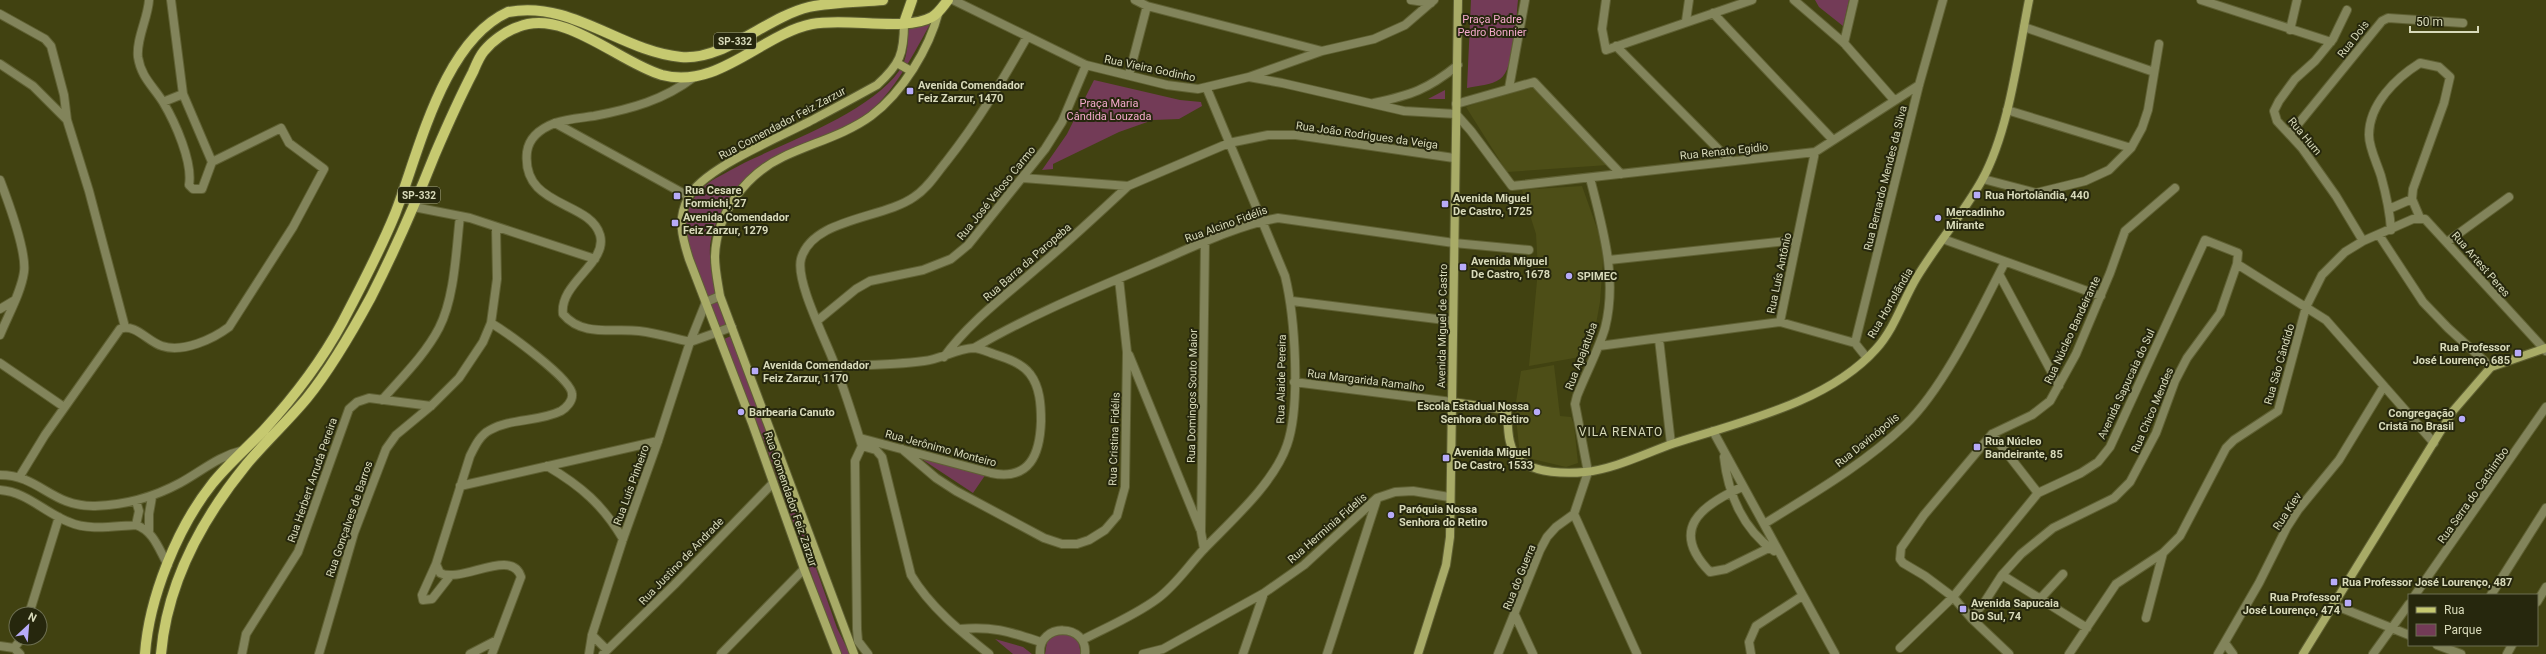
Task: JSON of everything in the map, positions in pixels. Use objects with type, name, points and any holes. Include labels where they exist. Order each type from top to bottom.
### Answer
[{"type":"main road","name":"SP-332","points":[[145,654],[152,611],[168,565],[190,516],[212,483],[298,390],[323,357],[375,259],[393,217],[427,121],[443,84],[487,25],[508,12],[525,6],[540,4],[553,5],[591,19],[658,51],[682,57],[705,54],[774,21],[809,7],[884,0]]},
{"type":"main road","points":[[904,23],[912,0]]},
{"type":"main road","name":"SP-332","points":[[161,654],[166,619],[182,569],[202,529],[246,465],[307,398],[354,330],[414,207],[456,103],[484,51],[498,38],[518,26],[535,23],[565,27],[647,69],[665,75],[694,77],[726,65],[811,24],[856,21],[904,23],[926,19],[939,11],[948,0]]},
{"type":"street","points":[[20,476],[64,407],[120,329],[125,327],[130,328],[162,346],[175,348],[218,335],[229,327],[293,227],[324,169],[289,143],[280,128],[212,162],[202,189],[193,189],[190,185],[191,172],[188,157],[163,102],[144,78],[138,56],[149,0]]},
{"type":"street","points":[[171,0],[183,94],[212,162]]},
{"type":"street","name":"Rua Vieira Godinho","points":[[953,0],[1086,65],[1167,85],[1207,89],[1249,77],[1322,51],[1360,43],[1391,32],[1415,18],[1433,1]]},
{"type":"street","points":[[1135,0],[1147,6],[1322,51]]},
{"type":"street","points":[[1411,0],[1433,1]]},
{"type":"street","name":"Avenida Miguel de Castro","points":[[1418,654],[1449,552],[1454,158],[1458,65],[1458,0]]},
{"type":"street","points":[[1508,88],[1525,0]]},
{"type":"street","points":[[1606,0],[1602,29],[1606,50],[1686,21],[1713,14],[1752,0]]},
{"type":"street","points":[[1686,21],[1688,0]]},
{"type":"street","points":[[1794,0],[1844,43],[1894,100]]},
{"type":"street","points":[[1844,43],[1854,0]]},
{"type":"street","name":"Rua Bernardo Mendes da Silva","points":[[1855,343],[1919,85],[1944,0]]},
{"type":"street","name":"Rua Hortolãndia","points":[[1507,410],[1513,451],[1522,463],[1555,472],[1588,472],[1713,431],[1807,396],[1833,384],[1867,358],[1886,336],[1917,277],[1982,179],[2007,110],[2030,0]]},
{"type":"street","points":[[2201,0],[2331,42]]},
{"type":"street","points":[[2290,30],[2297,0]]},
{"type":"street","points":[[1129,75],[1147,6]]},
{"type":"street","name":"Rua Hum","points":[[2347,10],[2340,28],[2331,42],[2315,61],[2295,79],[2279,101],[2274,111],[2277,121],[2290,134],[2336,196],[2363,241]]},
{"type":"street","name":"Rua Comendador Feiz Zarzur","points":[[854,654],[720,296],[715,257],[718,236],[725,214],[736,195],[766,166],[870,116],[890,99],[911,71],[934,29],[939,11]]},
{"type":"street","points":[[0,14],[45,39],[51,46],[64,95],[67,120],[89,191],[125,327]]},
{"type":"street","points":[[1713,14],[1833,140]]},
{"type":"street","name":"Rua Dois","points":[[2290,134],[2382,20],[2388,18],[2463,23]]},
{"type":"street","name":"Rua Comendador Feiz Zarzur","points":[[837,654],[804,569],[752,423],[717,333],[681,232],[682,214],[688,196],[699,184],[734,160],[877,84],[897,63],[903,49],[904,23]]},
{"type":"street","points":[[2024,27],[2154,72]]},
{"type":"street","points":[[868,654],[858,640],[855,461],[861,442],[836,366],[817,321],[802,278],[801,260],[808,244],[829,229],[898,206],[914,198],[927,187],[985,111],[1027,37]]},
{"type":"street","points":[[1982,179],[2016,190],[2036,193],[2050,191],[2085,181],[2109,170],[2131,148],[2142,128],[2148,110],[2159,44]]},
{"type":"street","points":[[1616,46],[1730,161]]},
{"type":"street","points":[[897,63],[911,71]]},
{"type":"street","points":[[2420,63],[2439,67],[2450,77],[2450,87],[2415,178],[2412,198],[2420,218],[2391,230],[2389,209],[2369,135],[2373,112],[2404,73],[2420,63]]},
{"type":"street","points":[[0,64],[33,86],[67,120]]},
{"type":"street","name":"Rua José Veloso Carmo","points":[[817,321],[856,289],[870,281],[923,270],[951,258],[968,245],[1046,149],[1062,122],[1086,65]]},
{"type":"street","points":[[1373,103],[1419,92],[1437,82],[1458,65]]},
{"type":"street","points":[[694,77],[675,92],[637,108],[555,123],[535,135],[528,149],[527,172],[534,185],[593,223],[600,235],[600,244],[595,259],[565,298],[564,314],[569,322],[581,328],[655,333],[690,342],[732,327]]},
{"type":"street","points":[[1249,77],[1404,111],[1456,114]]},
{"type":"street","points":[[1456,104],[1508,88],[1534,82],[1621,174]]},
{"type":"street","name":"Rua Renato Egidio","points":[[1456,114],[1471,131],[1512,186],[1815,152],[1919,85]]},
{"type":"street","name":"Rua Alaide Pereira","points":[[1082,640],[1156,600],[1173,586],[1204,549],[1257,492],[1282,456],[1294,416],[1292,301],[1285,276],[1207,89]]},
{"type":"street","points":[[163,102],[183,94]]},
{"type":"street","points":[[2007,110],[2131,148]]},
{"type":"street","points":[[555,123],[688,196]]},
{"type":"street","name":"Rua João Rodrigues da Veiga","points":[[1023,178],[1128,186],[1230,143],[1268,135],[1296,135],[1454,158]]},
{"type":"street","name":"Rua Luís Antônio","points":[[1815,152],[1780,322],[1855,343]]},
{"type":"street","name":"Rua Apajatuba","points":[[1588,472],[1575,404],[1577,396],[1599,346],[1607,316],[1609,260],[1606,240],[1590,178]]},
{"type":"street","points":[[0,180],[10,207],[23,258],[24,271],[15,300],[0,335]]},
{"type":"street","name":"Rua Barra da Paropeba","points":[[944,357],[957,339],[974,322],[1067,243],[1128,186]]},
{"type":"street","name":"Rua Núcleo Bandeirante","points":[[2009,654],[1971,618],[1953,596],[1926,576],[1903,563],[1900,553],[1924,515],[1992,434],[2041,410],[2059,386],[2101,296],[2125,231],[2175,188]]},
{"type":"street","points":[[2447,242],[2509,197]]},
{"type":"street","points":[[2389,209],[2412,198]]},
{"type":"street","points":[[414,207],[460,216],[595,259]]},
{"type":"street","points":[[382,400],[418,358],[439,327],[449,294],[460,216]]},
{"type":"street","name":"Rua Alcino Fidélis","points":[[974,348],[1010,327],[1205,242],[1262,221],[1286,218],[1454,243],[1529,250]]},
{"type":"street","name":"Rua Artest Peres","points":[[2420,218],[2431,222],[2447,242],[2545,349]]},
{"type":"street","name":"Rua Gonçalves de Barros","points":[[320,653],[354,533],[386,449],[396,435],[432,406],[459,378],[482,342],[491,323],[497,279],[496,227]]},
{"type":"street","name":"Rua São Cândido","points":[[2069,654],[2116,584],[2163,553],[2180,536],[2226,448],[2234,440],[2278,411],[2306,307],[2322,275],[2331,264],[2363,241],[2391,230]]},
{"type":"street","points":[[2379,235],[2423,302],[2448,328],[2491,367]]},
{"type":"street","points":[[1943,239],[2101,296]]},
{"type":"street","points":[[1609,260],[1797,240]]},
{"type":"street","name":"Avenida Sapucaia do Sul","points":[[1900,648],[1953,596],[2038,493],[2081,473],[2098,462],[2110,447],[2205,240],[2238,253],[2237,264]]},
{"type":"street","name":"Rua Domingos Souto Maior","points":[[1204,549],[1201,532],[1205,242]]},
{"type":"street","name":"Rua Davinópolis","points":[[1764,524],[1830,484],[1906,425],[1926,401],[1944,373],[2005,262]]},
{"type":"street","points":[[2237,264],[2326,320],[2434,443]]},
{"type":"street","name":"Rua Chico Mendes","points":[[1971,618],[1984,603],[2002,575],[2021,554],[2053,528],[2114,498],[2130,482],[2156,433],[2175,381],[2187,358],[2220,313],[2237,264]]},
{"type":"street","points":[[1999,274],[2059,386]]},
{"type":"street","name":"Rua Cristina Fidélis","points":[[902,449],[936,478],[956,491],[1044,538],[1062,544],[1076,544],[1089,540],[1105,530],[1117,516],[1125,487],[1128,352],[1119,279]]},
{"type":"street","points":[[706,302],[720,296]]},
{"type":"street","points":[[0,310],[15,300]]},
{"type":"street","points":[[1292,301],[1453,321]]},
{"type":"street","name":"Rua Luís Pinheiro","points":[[590,654],[592,635],[623,539],[658,441],[690,342],[706,302]]},
{"type":"street","points":[[1599,346],[1780,322]]},
{"type":"street","points":[[450,576],[432,599],[423,600],[422,594],[436,564],[470,456],[478,442],[488,431],[498,426],[560,411],[570,404],[572,394],[568,384],[539,358],[491,323]]},
{"type":"street","points":[[1659,339],[1671,444]]},
{"type":"street","points":[[1855,343],[1867,358]]},
{"type":"street","points":[[836,366],[923,361],[944,357],[974,348]]},
{"type":"street","name":"Rua Jerônimo Monteiro","points":[[861,442],[902,449],[1002,475],[1023,470],[1029,464],[1037,451],[1040,436],[1041,407],[1037,388],[1030,373],[1021,365],[1008,358],[974,348]]},
{"type":"street","points":[[2303,654],[2458,405],[2491,367],[2545,349]]},
{"type":"street","points":[[1128,352],[1201,532]]},
{"type":"street","points":[[0,363],[64,407]]},
{"type":"street","name":"Rua Margarida Ramalho","points":[[1294,382],[1507,410]]},
{"type":"street","name":"Rua Kiev","points":[[2218,654],[2287,527],[2298,510],[2339,460],[2384,386]]},
{"type":"street","name":"Rua Herbert Arruda Pereira","points":[[242,654],[246,634],[298,552],[349,409],[357,402],[369,398],[432,406]]},
{"type":"street","name":"Rua Serra do Cachimbo","points":[[2417,594],[2546,407]]},
{"type":"street","points":[[1713,431],[1742,487],[1764,524],[1773,547]]},
{"type":"street","points":[[1992,434],[2038,493]]},
{"type":"street","points":[[460,486],[658,441]]},
{"type":"street","points":[[861,442],[876,450],[884,463],[911,575],[931,604],[989,654]]},
{"type":"street","points":[[0,475],[20,476],[57,499],[73,505],[96,506],[136,501],[152,496],[180,483],[226,454],[244,450]]},
{"type":"street","points":[[1724,454],[1731,493],[1746,523],[1782,557],[1835,654]]},
{"type":"street","points":[[547,466],[574,482],[589,494],[623,539]]},
{"type":"street","points":[[1588,472],[1574,514],[1637,654]]},
{"type":"street","name":"Rua Justino de Andrade","points":[[605,652],[674,585],[773,483]]},
{"type":"street","points":[[1742,487],[1698,515],[1691,531],[1690,545],[1699,562],[1710,572],[1726,568],[1773,547]]},
{"type":"street","points":[[0,490],[21,495],[68,522],[91,527],[136,525],[149,531]]},
{"type":"street","name":"Rua Herminia Fidelis","points":[[1143,654],[1162,651],[1264,593],[1304,565],[1378,498],[1396,492],[1413,491],[1449,497]]},
{"type":"street","points":[[152,496],[149,514],[149,531],[168,565]]},
{"type":"street","points":[[1327,654],[1378,498]]},
{"type":"street","points":[[136,501],[138,511],[136,525]]},
{"type":"street","points":[[2492,594],[2542,521],[2546,508]]},
{"type":"street","name":"Rua do Guerra","points":[[1498,654],[1547,537],[1574,514]]},
{"type":"street","points":[[31,606],[59,517]]},
{"type":"street","points":[[2146,618],[2163,553]]},
{"type":"street","points":[[436,564],[440,573],[450,576],[497,564],[514,566],[519,570],[521,577],[492,654]]},
{"type":"street","points":[[721,654],[804,569]]},
{"type":"street","points":[[2040,599],[2064,574]]},
{"type":"street","points":[[2002,575],[2087,628]]},
{"type":"street","points":[[2538,600],[2546,587]]},
{"type":"street","points":[[1243,654],[1264,593]]},
{"type":"street","points":[[1751,654],[1749,642],[1756,626],[1802,596]]},
{"type":"street","points":[[2334,605],[2408,635]]},
{"type":"street","points":[[2373,654],[2408,605]]},
{"type":"street","points":[[1515,615],[1533,654]]},
{"type":"street","points":[[960,629],[985,627],[998,629],[1042,642]]},
{"type":"street","points":[[1040,654],[1042,642],[1046,636],[1059,629],[1074,632],[1082,640],[1085,654]]},
{"type":"street","points":[[592,635],[605,652]]},
{"type":"street","points":[[470,654],[497,640]]},
{"type":"street","points":[[850,645],[858,640]]},
{"type":"street","points":[[2225,643],[2233,654]]},
{"type":"street","points":[[0,646],[17,651]]},
{"type":"street","points":[[2441,646],[2458,650]]},
{"type":"shaded area","points":[[1530,84],[1608,165],[1507,172],[1466,107]]},
{"type":"shaded area","name":"SPIMEC","points":[[1582,186],[1604,248],[1600,302],[1592,346],[1580,357],[1529,366],[1538,270],[1536,234],[1522,190]]},
{"type":"shaded area","name":"Escola Estadual Nossa Senhora do Retiro","points":[[1554,365],[1560,416],[1571,417],[1574,425],[1578,463],[1566,467],[1520,456],[1515,408],[1521,371]]},
{"type":"green space","name":"Praça Padre Pedro Bonnier","points":[[1471,0],[1518,0],[1512,54],[1505,73],[1500,79],[1493,83],[1467,88]]},
{"type":"green space","points":[[1815,0],[1849,0],[1843,26],[1819,7]]},
{"type":"green space","points":[[933,19],[903,72],[875,107],[855,123],[777,156],[764,165],[739,187],[720,215],[714,230],[710,252],[716,294],[707,297],[691,260],[685,240],[684,230],[684,222],[687,211],[699,192],[707,184],[744,163],[828,124],[869,100],[886,86],[902,66],[907,50],[908,27],[916,28]]},
{"type":"green space","name":"Praça Maria Cândida Louzada","points":[[1094,80],[1180,100],[1201,102],[1202,106],[1179,119],[1153,120],[1119,132],[1053,164],[1053,169],[1042,170],[1067,134]]},
{"type":"green space","points":[[1445,90],[1445,99],[1428,99]]},
{"type":"green space","points":[[719,300],[728,325],[720,330],[710,304]]},
{"type":"green space","points":[[731,336],[769,434],[837,628],[850,654],[842,654],[830,627],[766,446],[724,339]]},
{"type":"green space","points":[[911,452],[986,474],[973,493]]},
{"type":"green space","points":[[1056,634],[1069,634],[1078,640],[1081,654],[1045,654],[1047,642]]},
{"type":"green space","points":[[995,639],[1023,647],[1032,654],[1013,654]]},
{"type":"place","name":"Avenida Comendador Feiz Zarzur, 1470","points":[[910,91]]},
{"type":"place","name":"Rua Hortolândia, 440","points":[[1977,195]]},
{"type":"place","name":"Rua Cesare Formichi, 27","points":[[677,196]]},
{"type":"place","name":"Avenida Miguel De Castro, 1725","points":[[1445,204]]},
{"type":"place","name":"Mercadinho Mirante","points":[[1938,218]]},
{"type":"place","name":"Avenida Comendador Feiz Zarzur, 1279","points":[[675,223]]},
{"type":"place","name":"Avenida Miguel De Castro, 1678","points":[[1463,267]]},
{"type":"place","name":"SPIMEC","points":[[1569,276]]},
{"type":"place","name":"Rua Professor José Lourenço, 685","points":[[2518,353]]},
{"type":"place","name":"Avenida Comendador Feiz Zarzur, 1170","points":[[755,371]]},
{"type":"place","name":"Barbearia Canuto","points":[[741,412]]},
{"type":"place","name":"Escola Estadual Nossa Senhora do Retiro","points":[[1537,412]]},
{"type":"place","name":"Congregação Cristã no Brasil","points":[[2462,419]]},
{"type":"place","name":"Rua Núcleo Bandeirante, 85","points":[[1977,447]]},
{"type":"place","name":"Avenida Miguel De Castro, 1533","points":[[1446,458]]},
{"type":"place","name":"Paróquia Nossa Senhora do Retiro","points":[[1391,515]]},
{"type":"place","name":"Rua Professor José Lourenço, 487","points":[[2334,582]]},
{"type":"place","name":"Rua Professor José Lourenço, 474","points":[[2348,603]]},
{"type":"place","name":"Avenida Sapucaia Do Sul, 74","points":[[1963,609]]},
{"type":"district","name":"VILA RENATO","points":[[1621,432]]}]
